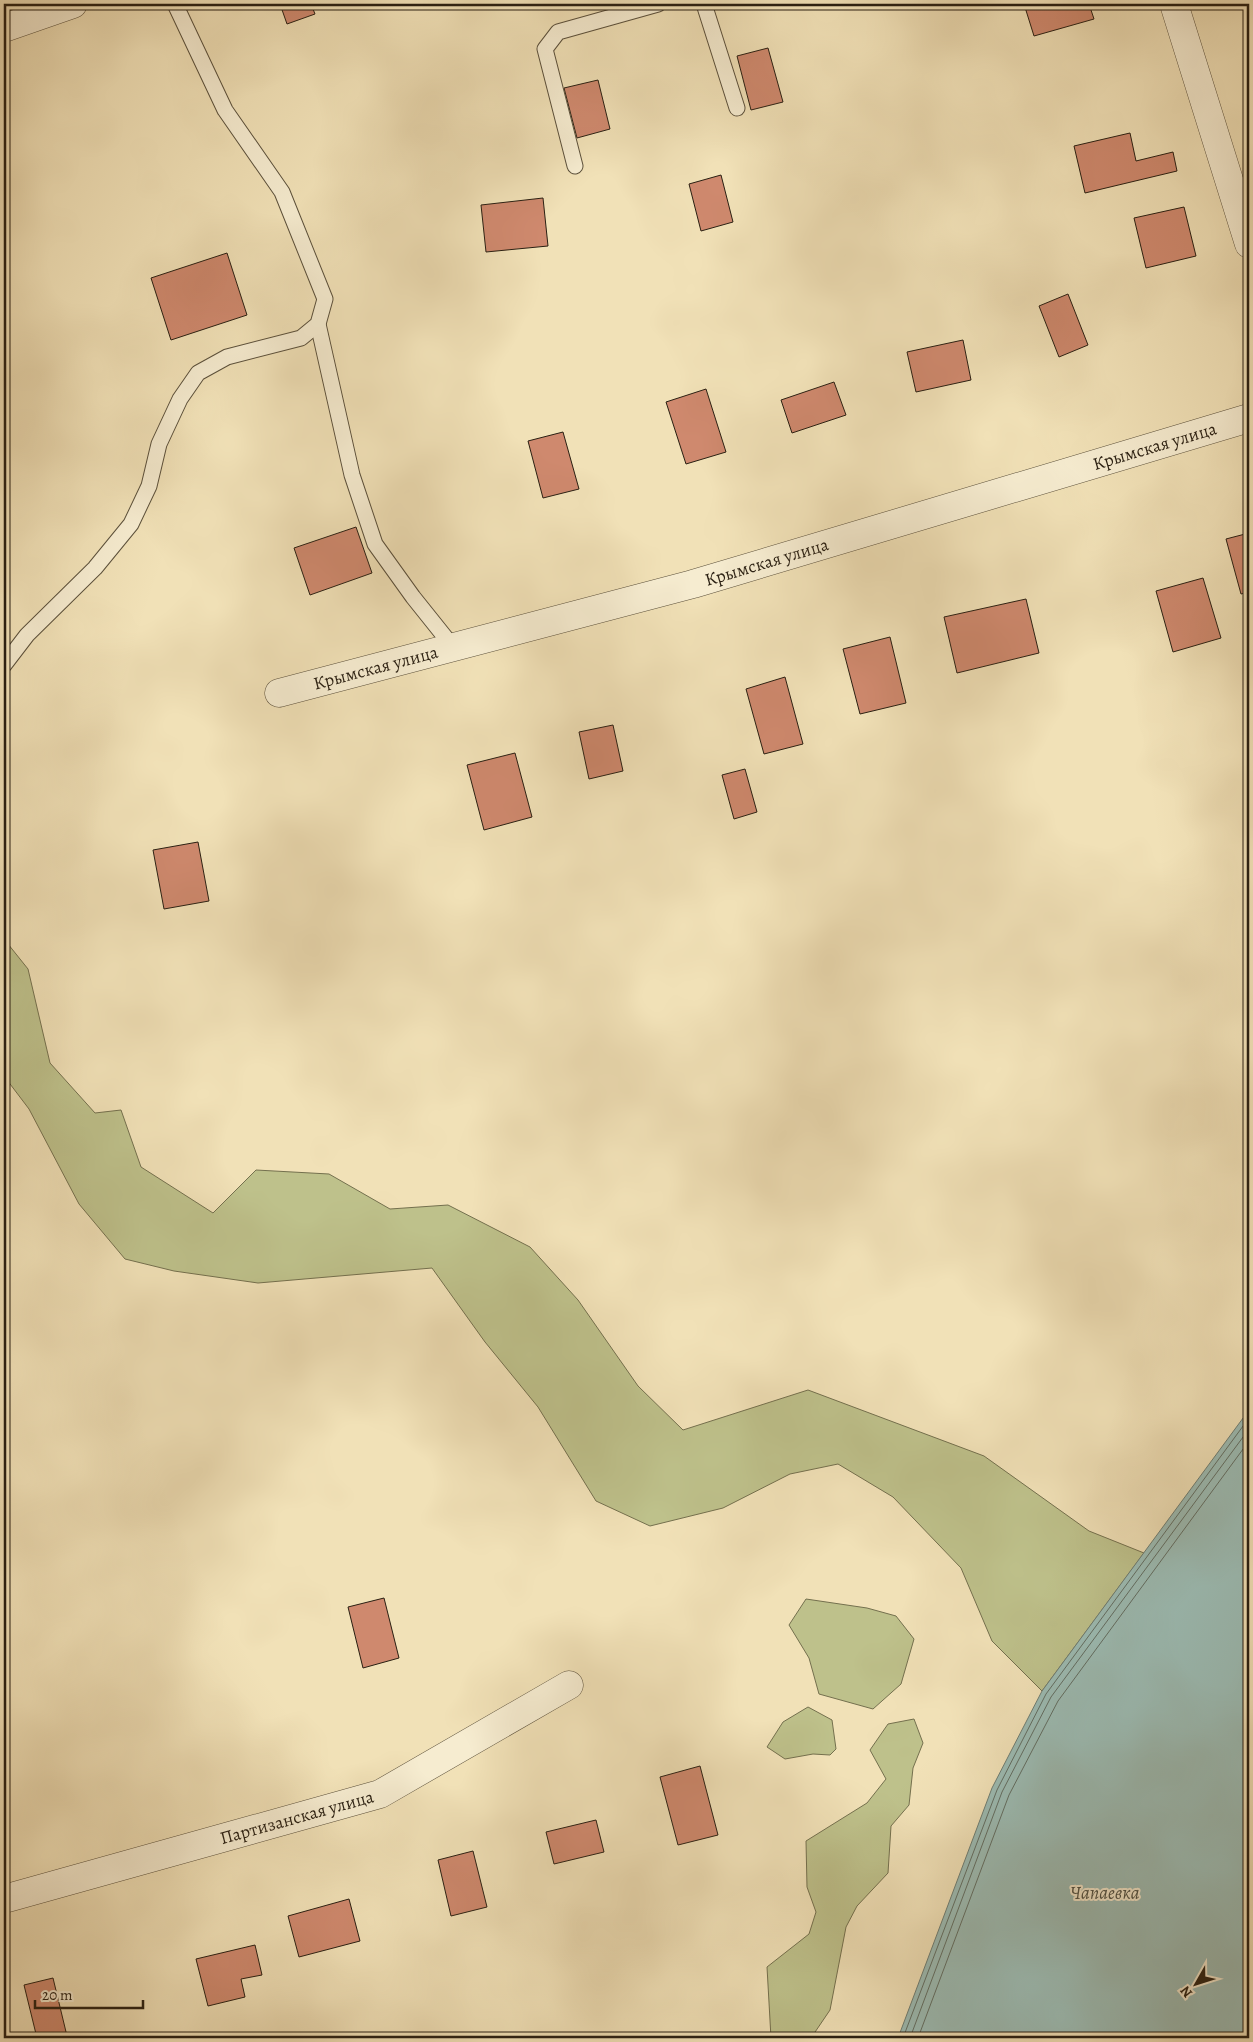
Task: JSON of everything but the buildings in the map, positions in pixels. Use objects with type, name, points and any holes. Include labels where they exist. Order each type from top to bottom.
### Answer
[{"type":"street","points":[[4,28],[73,4]]},
{"type":"street","points":[[1174,4],[1249,244]]},
{"type":"street","name":"Крымская улица","points":[[279,693],[693,584],[1249,418]]},
{"type":"street","name":"Партизанская улица","points":[[4,1899],[380,1794],[568,1685]]},
{"type":"lane","points":[[175,4],[225,110],[282,192],[325,299],[318,324],[352,474],[375,544],[413,597],[453,647]]},
{"type":"lane","points":[[575,166],[545,49],[558,32],[658,4]]},
{"type":"lane","points":[[704,4],[737,108]]},
{"type":"lane","points":[[4,665],[27,635],[95,568],[131,524],[149,486],[163,435],[180,399],[198,373],[227,357],[300,338],[318,324]]},
{"type":"green space","points":[[4,939],[28,969],[50,1063],[95,1113],[121,1110],[141,1167],[213,1213],[256,1170],[329,1174],[390,1209],[448,1205],[530,1247],[578,1300],[638,1386],[683,1430],[808,1390],[984,1456],[1089,1531],[1144,1553],[1042,1691],[992,1641],[961,1568],[893,1497],[838,1464],[790,1474],[723,1508],[650,1526],[596,1501],[538,1407],[485,1342],[432,1268],[258,1283],[174,1271],[125,1259],[79,1204],[29,1109],[4,1076]]},
{"type":"green space","points":[[806,1599],[867,1608],[896,1616],[914,1639],[901,1684],[873,1709],[819,1694],[809,1658],[789,1625]]},
{"type":"green space","points":[[808,1707],[832,1720],[836,1749],[830,1755],[813,1754],[785,1759],[767,1747],[783,1722]]},
{"type":"green space","points":[[914,1719],[923,1743],[913,1768],[909,1805],[891,1826],[888,1873],[857,1906],[846,1927],[830,2010],[811,2038],[771,2038],[767,1967],[809,1934],[816,1912],[807,1887],[806,1841],[867,1803],[886,1779],[870,1750],[888,1724]]},
{"type":"water","name":"Чапаевка","points":[[1249,1410],[1249,2038],[898,2038],[992,1788],[1042,1691]]}]
